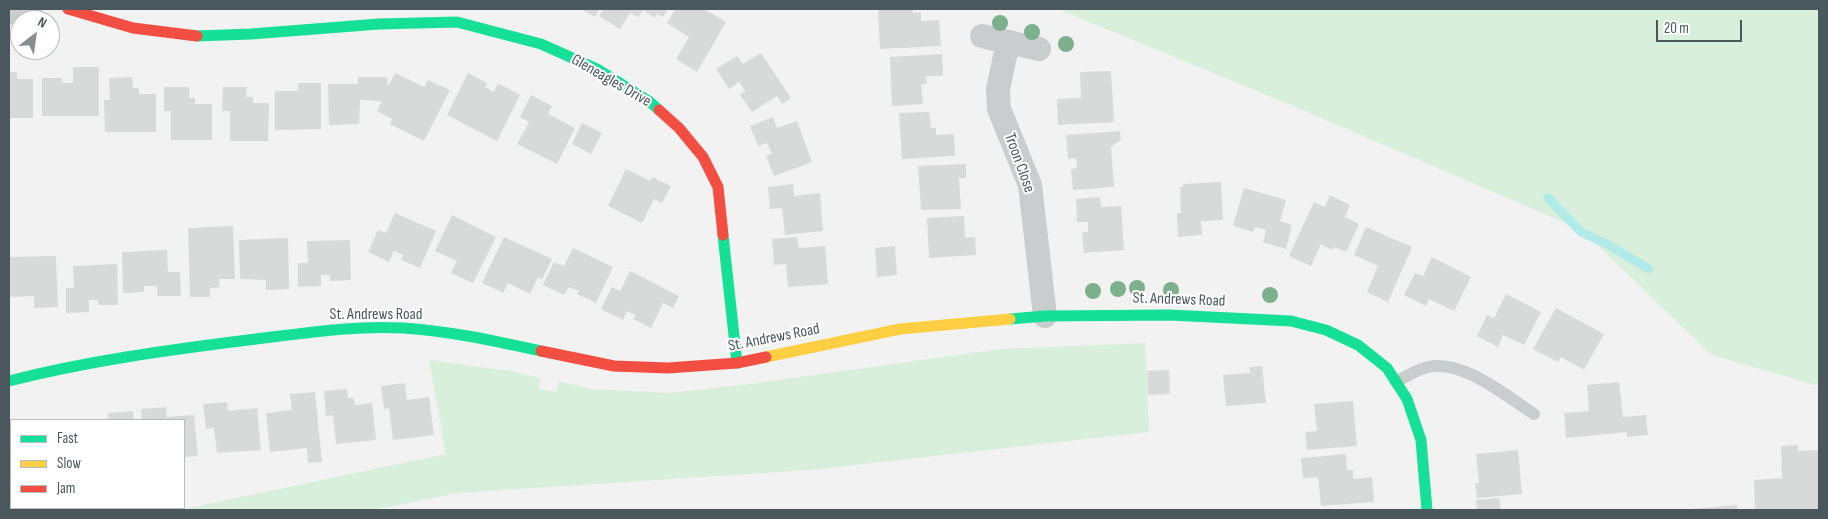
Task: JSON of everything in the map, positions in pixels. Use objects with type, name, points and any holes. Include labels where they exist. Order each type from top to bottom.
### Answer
[{"type":"street","points":[[9,13],[30,9]]},
{"type":"street","name":"Gleneagles Drive","points":[[68,9],[133,28],[195,36],[379,24],[457,22],[541,44],[597,69],[650,102],[679,128],[703,157],[718,187],[737,363]]},
{"type":"street","points":[[982,36],[1039,49]]},
{"type":"street","name":"Troon Close","points":[[1008,42],[998,89],[999,109],[1030,185],[1045,316]]},
{"type":"street","name":"St. Andrews Road","points":[[9,381],[68,366],[179,349],[346,328],[402,328],[462,334],[614,366],[668,368],[737,363],[900,329],[1045,316],[1170,314],[1291,321],[1326,330],[1358,345],[1387,368],[1407,399],[1421,440],[1426,510]]},
{"type":"lane","points":[[441,22],[443,9]]},
{"type":"lane","points":[[1396,382],[1429,366],[1452,367],[1475,376],[1534,414]]},
{"type":"green space","points":[[1058,9],[1819,9],[1819,386],[1711,355],[1582,230],[1293,106]]},
{"type":"green space","points":[[1145,343],[1149,432],[810,470],[458,493],[372,510],[179,510],[446,454],[429,360],[510,371],[540,378],[539,389],[557,392],[559,381],[590,389],[670,393],[1001,349]]},
{"type":"building","points":[[580,9],[600,9],[595,17]]},
{"type":"building","points":[[603,9],[668,9],[663,17],[657,14],[655,18],[643,10],[638,17],[630,13],[620,29],[599,16]]},
{"type":"building","points":[[675,9],[704,9],[726,22],[697,72],[676,59],[689,37],[667,23]]},
{"type":"building","points":[[878,9],[913,9],[913,13],[921,12],[921,21],[939,20],[941,46],[880,49]]},
{"type":"building","points":[[761,53],[791,98],[782,104],[777,96],[752,112],[740,95],[745,91],[739,82],[729,89],[716,69],[737,56],[743,64]]},
{"type":"building","points":[[942,54],[943,76],[926,76],[927,84],[921,85],[923,104],[892,106],[890,57]]},
{"type":"building","points":[[73,67],[99,67],[99,116],[42,116],[42,78],[62,78],[62,83],[73,83]]},
{"type":"building","points":[[1111,71],[1114,122],[1058,125],[1057,99],[1081,98],[1080,72]]},
{"type":"building","points":[[9,72],[17,72],[17,79],[33,79],[33,118],[9,118]]},
{"type":"building","points":[[395,73],[424,87],[428,80],[450,90],[424,141],[390,124],[392,119],[377,111],[382,101],[360,100],[359,124],[329,125],[328,84],[358,84],[358,77],[387,77],[388,87]]},
{"type":"building","points":[[468,73],[487,83],[485,87],[494,92],[498,83],[520,95],[497,141],[447,115]]},
{"type":"building","points":[[132,77],[133,88],[139,88],[139,94],[156,94],[156,132],[105,132],[104,100],[110,100],[109,78]]},
{"type":"building","points":[[298,83],[321,83],[321,129],[275,130],[275,91],[298,91]]},
{"type":"building","points":[[164,87],[189,87],[189,98],[195,98],[195,104],[212,104],[212,140],[171,140],[171,111],[164,111]]},
{"type":"building","points":[[223,87],[247,87],[246,97],[253,97],[253,103],[269,103],[268,141],[230,141],[230,111],[222,111]]},
{"type":"building","points":[[531,95],[552,106],[548,114],[575,128],[557,164],[517,144],[529,122],[520,117]]},
{"type":"building","points":[[929,112],[931,128],[936,128],[936,135],[954,134],[955,156],[902,159],[899,113]]},
{"type":"building","points":[[773,117],[777,128],[797,121],[812,162],[774,176],[766,156],[772,154],[767,143],[758,146],[750,126]]},
{"type":"building","points":[[582,123],[602,133],[591,154],[572,144]]},
{"type":"building","points":[[1120,131],[1121,140],[1111,147],[1114,187],[1073,190],[1071,169],[1077,168],[1076,158],[1068,159],[1066,135]]},
{"type":"building","points":[[966,164],[966,178],[959,178],[961,209],[921,210],[918,166]]},
{"type":"building","points":[[626,169],[650,181],[652,177],[671,186],[662,203],[654,199],[642,223],[608,206]]},
{"type":"building","points":[[1221,182],[1223,220],[1201,221],[1202,235],[1178,237],[1177,213],[1181,213],[1180,187],[1183,187],[1183,184]]},
{"type":"building","points":[[793,184],[794,196],[820,193],[823,231],[785,235],[782,208],[770,209],[768,187]]},
{"type":"building","points":[[1244,188],[1286,200],[1280,221],[1292,225],[1286,249],[1263,242],[1266,230],[1255,227],[1253,232],[1233,226]]},
{"type":"building","points":[[1330,195],[1350,205],[1345,217],[1359,224],[1346,252],[1334,247],[1332,250],[1321,244],[1311,266],[1289,256],[1314,202],[1325,207]]},
{"type":"building","points":[[1100,197],[1101,207],[1121,206],[1124,250],[1084,253],[1082,232],[1088,232],[1088,222],[1077,222],[1076,199]]},
{"type":"building","points":[[395,213],[436,231],[420,268],[401,260],[403,255],[394,251],[389,262],[368,252],[378,230],[386,233]]},
{"type":"building","points":[[452,215],[496,237],[473,283],[451,273],[457,261],[435,251]]},
{"type":"building","points":[[964,216],[965,238],[975,237],[976,255],[929,258],[927,218]]},
{"type":"building","points":[[233,226],[235,279],[219,279],[220,287],[210,288],[210,297],[190,297],[188,228]]},
{"type":"building","points":[[1366,227],[1412,247],[1388,302],[1367,292],[1378,266],[1354,255]]},
{"type":"building","points":[[504,237],[552,259],[542,279],[538,277],[530,294],[508,283],[503,293],[482,283]]},
{"type":"building","points":[[797,237],[799,248],[825,246],[828,284],[788,287],[786,264],[774,265],[772,239]]},
{"type":"building","points":[[288,238],[289,289],[266,290],[266,280],[240,279],[239,240]]},
{"type":"building","points":[[350,240],[351,280],[330,281],[330,275],[321,275],[321,286],[298,287],[298,263],[308,263],[307,241]]},
{"type":"building","points":[[895,246],[897,275],[877,277],[875,248]]},
{"type":"building","points":[[573,248],[613,267],[596,303],[577,294],[579,291],[569,287],[564,295],[543,285],[554,262],[564,266]]},
{"type":"building","points":[[167,250],[168,272],[180,272],[181,296],[157,296],[157,286],[144,286],[144,292],[123,293],[122,252]]},
{"type":"building","points":[[56,256],[58,307],[34,308],[34,296],[9,297],[9,257]]},
{"type":"building","points":[[1432,257],[1471,277],[1454,311],[1429,299],[1426,306],[1404,295],[1415,273],[1423,276]]},
{"type":"building","points":[[117,264],[118,305],[98,305],[98,300],[89,300],[89,312],[66,313],[66,288],[74,288],[73,266]]},
{"type":"building","points":[[630,271],[679,296],[673,308],[663,303],[651,328],[633,319],[636,315],[627,311],[623,320],[601,309],[612,287],[620,291]]},
{"type":"building","points":[[1506,294],[1541,312],[1524,345],[1503,335],[1498,347],[1477,336],[1487,315],[1494,318]]},
{"type":"building","points":[[1556,308],[1604,334],[1584,370],[1561,357],[1558,362],[1533,349]]},
{"type":"building","points":[[1262,366],[1266,403],[1226,406],[1223,375],[1250,373],[1249,367]]},
{"type":"building","points":[[1169,370],[1170,394],[1148,395],[1147,371]]},
{"type":"building","points":[[1619,382],[1623,417],[1646,415],[1648,435],[1627,437],[1627,432],[1566,438],[1564,413],[1589,411],[1587,385]]},
{"type":"building","points":[[405,383],[407,400],[429,397],[434,435],[393,440],[389,408],[384,409],[381,386]]},
{"type":"building","points":[[347,389],[348,398],[354,398],[355,405],[372,403],[376,440],[336,444],[333,415],[326,416],[324,391]]},
{"type":"building","points":[[315,392],[322,462],[308,463],[307,448],[270,452],[266,413],[292,410],[290,394]]},
{"type":"building","points":[[1353,401],[1357,446],[1307,450],[1305,432],[1317,431],[1314,404]]},
{"type":"building","points":[[227,402],[228,411],[257,408],[261,450],[217,453],[214,428],[206,429],[203,404]]},
{"type":"building","points":[[166,407],[167,417],[194,415],[198,456],[185,457],[185,419],[142,419],[141,409]]},
{"type":"building","points":[[133,411],[134,419],[109,419],[108,413]]},
{"type":"building","points":[[10,442],[10,497],[9,497]]},
{"type":"building","points":[[1798,445],[1798,451],[1819,450],[1819,510],[1755,510],[1754,480],[1782,478],[1781,446]]},
{"type":"building","points":[[1518,450],[1522,494],[1477,498],[1475,483],[1479,483],[1476,454]]},
{"type":"building","points":[[1346,454],[1347,470],[1353,470],[1353,479],[1372,477],[1374,502],[1321,506],[1318,477],[1303,478],[1301,458]]},
{"type":"building","points":[[1499,498],[1501,510],[1477,510],[1476,500]]},
{"type":"building","points":[[1737,505],[1737,510],[1691,510],[1691,509]]},
{"type":"waterway","points":[[1548,198],[1581,232],[1607,244],[1649,269]]},
{"type":"traffic: fast","points":[[197,36],[251,34],[379,24],[457,22],[541,44],[597,69],[650,102],[659,110]]},
{"type":"traffic: fast","points":[[723,235],[737,363]]},
{"type":"traffic: fast","points":[[1010,319],[1045,316],[1170,315],[1291,321],[1326,330],[1358,345],[1387,368],[1407,399],[1421,440],[1427,510]]},
{"type":"traffic: fast","points":[[9,381],[98,362],[158,352],[345,329],[384,327],[438,331],[541,351]]},
{"type":"traffic: slow","points":[[766,357],[900,329],[1010,319]]},
{"type":"traffic: jam","points":[[68,9],[133,28],[197,36]]},
{"type":"traffic: jam","points":[[659,110],[679,128],[703,157],[718,187],[723,235]]},
{"type":"traffic: jam","points":[[541,351],[614,366],[668,368],[737,363],[766,357]]}]
